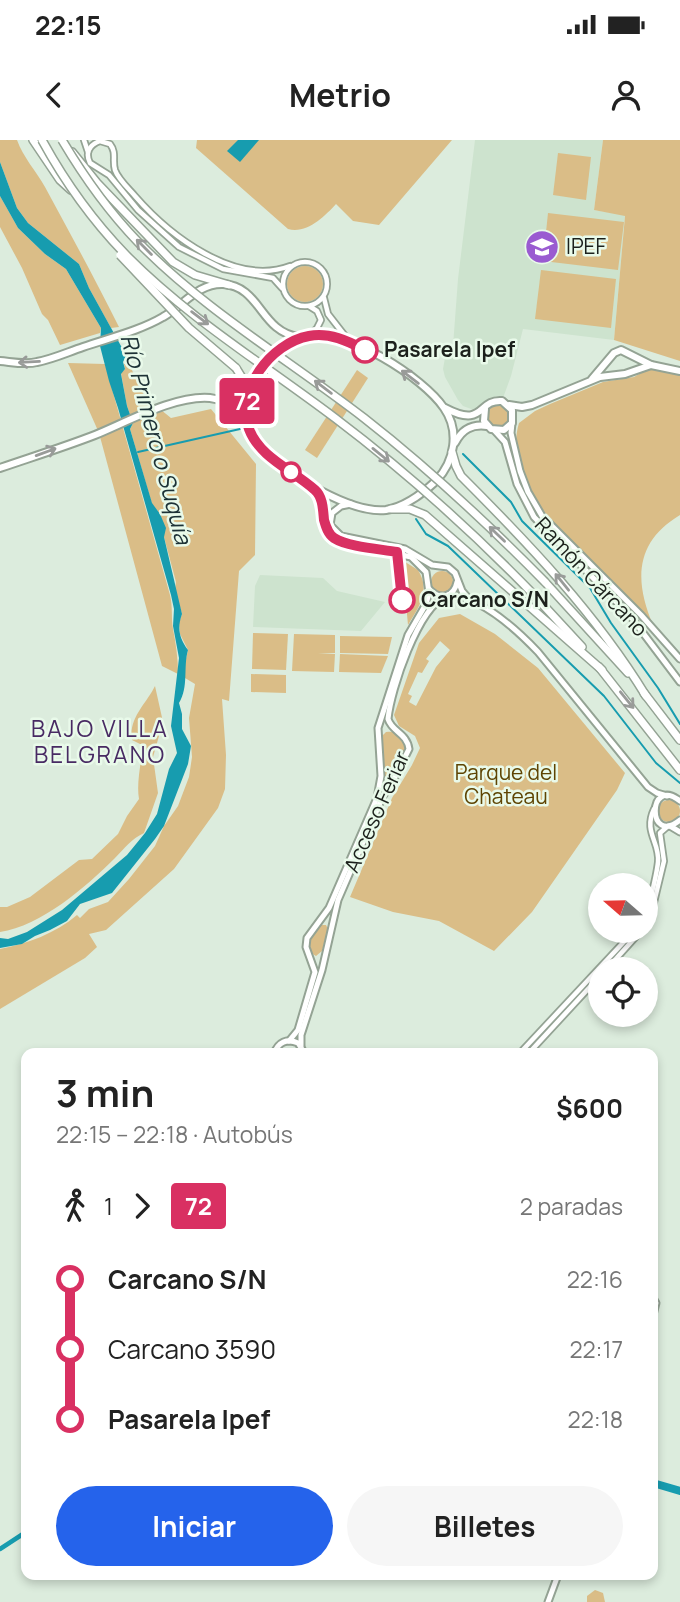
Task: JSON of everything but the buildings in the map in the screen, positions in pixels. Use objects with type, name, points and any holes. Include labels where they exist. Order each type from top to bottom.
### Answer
[{"type":"highway","points":[[33,140],[60,180],[77,195]]},
{"type":"highway","points":[[42,140],[77,195],[127,256],[164,290],[383,456],[459,522],[533,594],[602,670],[680,770]]},
{"type":"highway","points":[[62,140],[101,187],[180,267],[195,275],[229,285]]},
{"type":"highway","points":[[62,140],[115,216],[160,263],[202,298],[355,412],[471,509],[545,582],[606,648],[680,740]]},
{"type":"highway","points":[[92,215],[102,235],[169,307],[236,368],[244,382],[247,401]]},
{"type":"highway","points":[[453,449],[459,474],[542,558],[625,662],[646,696]]},
{"type":"highway","points":[[391,509],[410,509],[425,515],[602,670]]},
{"type":"main road","points":[[0,361],[34,363],[58,356],[159,319],[203,289],[215,285],[229,285],[250,296],[279,331],[305,337],[329,336],[352,344],[404,373],[444,408],[466,416],[476,415],[497,401],[522,407],[532,405],[591,380],[651,365]]},
{"type":"main road","points":[[249,429],[247,401],[252,384],[265,364],[282,348],[305,337]]},
{"type":"main road","points":[[591,380],[614,353],[621,350],[651,365],[680,371]]},
{"type":"main road","points":[[631,370],[633,356]]},
{"type":"main road","points":[[611,359],[612,369],[620,374]]},
{"type":"main road","points":[[0,468],[184,401],[215,399],[229,406],[263,450],[307,482],[353,504],[372,510],[391,509],[407,503],[436,481],[447,465],[458,436],[467,429],[477,425],[504,430],[532,405]]},
{"type":"main road","points":[[509,405],[512,421]]},
{"type":"main road","points":[[444,408],[451,423],[453,449]]},
{"type":"main road","points":[[485,409],[483,418],[491,428]]},
{"type":"main road","name":"Ramón Cárcano","points":[[512,421],[511,433],[520,471],[536,508],[641,615],[680,659]]},
{"type":"main road","name":"Ramón Cárcano","points":[[491,428],[505,442],[517,484],[534,517],[631,617],[680,682]]},
{"type":"main road","points":[[307,482],[320,497],[326,528],[332,536],[344,542],[411,557],[424,569],[435,594],[460,597],[507,623],[531,645],[648,787],[679,801]]},
{"type":"main road","points":[[353,504],[341,506],[332,513],[330,525],[337,533],[405,549],[439,567],[451,569],[464,594],[476,604]]},
{"type":"main road","points":[[428,583],[433,570],[439,567]]},
{"type":"main road","points":[[447,596],[456,588],[457,578]]},
{"type":"main road","name":"Acceso Feriar","points":[[289,1041],[298,1030],[313,983],[315,968],[307,951],[306,941],[332,902],[377,798],[381,776],[378,727],[406,640],[428,600],[428,583]]},
{"type":"main road","name":"Acceso Feriar","points":[[302,1046],[301,1035],[326,957],[339,897],[383,796],[409,746],[403,735],[392,728],[388,715],[411,642],[430,607],[447,596]]},
{"type":"main road","points":[[378,735],[392,728]]},
{"type":"main road","points":[[381,776],[387,781],[393,781]]},
{"type":"main road","points":[[648,787],[657,820],[680,832]]},
{"type":"main road","points":[[655,807],[660,799],[667,796]]},
{"type":"main road","points":[[669,826],[680,820]]},
{"type":"main road","points":[[319,922],[325,922],[331,929]]},
{"type":"main road","points":[[311,959],[326,957]]},
{"type":"main road","points":[[278,1048],[281,1043],[289,1041],[302,1046]]},
{"type":"main road","points":[[548,1602],[556,1580]]},
{"type":"street","points":[[84,140],[90,163],[109,175],[158,230],[179,247],[223,269],[274,278],[291,301],[317,311],[321,320],[317,328],[305,337]]},
{"type":"street","points":[[88,152],[92,144],[99,140],[105,141],[114,149],[115,171],[138,200],[190,246],[214,258],[244,267],[273,270],[306,261],[320,266],[328,282],[325,294],[326,311],[352,344]]},
{"type":"street","points":[[100,169],[111,165],[114,160]]},
{"type":"street","points":[[282,288],[290,266]]},
{"type":"street","points":[[308,306],[325,294]]},
{"type":"street","points":[[655,807],[650,829],[657,854],[656,873]]},
{"type":"street","points":[[658,886],[664,861],[660,833],[669,826]]},
{"type":"street","points":[[525,1048],[623,943]]},
{"type":"street","points":[[618,957],[630,943]]},
{"type":"street","points":[[534,1048],[588,989]]},
{"type":"shaded area","name":"IPEF","points":[[475,140],[603,140],[594,210],[625,215],[614,340],[523,329],[503,398],[496,396],[474,410],[463,406],[458,400],[443,369],[446,352],[453,346],[458,279]]},
{"type":"shaded area","points":[[260,575],[323,578],[337,591],[385,602],[361,631],[253,627],[255,586]]},
{"type":"green space","points":[[0,140],[17,140],[119,327],[111,328],[79,264],[28,223],[17,208],[0,162]]},
{"type":"green space","points":[[197,140],[452,140],[379,225],[353,221],[336,204],[315,223],[295,230],[288,229],[196,148]]},
{"type":"green space","points":[[603,140],[680,140],[680,361],[614,340],[625,216],[594,210]]},
{"type":"green space","points":[[558,153],[591,157],[586,200],[553,195]]},
{"type":"green space","points":[[0,196],[18,228],[45,254],[66,269],[101,328],[100,333],[60,345],[0,227]]},
{"type":"green space","points":[[548,213],[624,222],[618,270],[543,261]]},
{"type":"green space","points":[[305,266],[318,271],[323,284],[318,297],[305,302],[292,297],[287,284],[292,271]]},
{"type":"green space","points":[[541,270],[616,279],[611,328],[535,319]]},
{"type":"green space","points":[[68,363],[105,364],[170,595],[178,674],[162,666],[99,433]]},
{"type":"green space","points":[[124,364],[129,364],[145,397],[171,418],[211,409],[256,464],[255,555],[239,571],[229,701],[222,699],[226,755],[225,789],[218,808],[174,869],[106,930],[89,934],[97,947],[85,958],[0,1009],[0,949],[41,937],[77,915],[80,918],[89,909],[108,902],[155,846],[164,826],[178,806],[189,777],[192,757],[189,718],[195,684],[185,678],[188,650],[180,634],[182,614],[175,590],[176,582],[160,514],[152,504],[130,429],[133,423],[121,373],[125,369]]},
{"type":"green space","points":[[651,367],[680,374],[680,515],[654,537],[642,563],[643,593],[653,625],[561,534],[524,478],[517,450],[519,423],[535,411],[603,382],[634,377]]},
{"type":"green space","points":[[357,370],[368,378],[317,458],[305,450]]},
{"type":"green space","points":[[498,405],[506,408],[509,416],[506,424],[498,427],[490,424],[487,416],[490,408]]},
{"type":"green space","points":[[402,560],[418,570],[423,585],[422,599],[408,625]]},
{"type":"green space","points":[[442,571],[452,578],[453,582],[446,592],[442,593],[432,586],[431,582],[438,572]]},
{"type":"green space","name":"Parque del Chateau","points":[[460,614],[495,634],[538,668],[625,773],[617,790],[532,912],[494,951],[439,921],[393,912],[350,897],[392,798],[420,748],[415,736],[399,726],[394,715],[419,643],[439,618]],"holes":[[[440,641],[450,650],[436,667],[416,706],[409,702],[412,696],[408,694],[418,672],[422,673],[429,661],[426,659]]]},
{"type":"green space","points":[[253,633],[288,634],[286,670],[252,669]]},
{"type":"green space","points":[[294,634],[335,635],[335,653],[318,653],[335,654],[334,672],[292,671]]},
{"type":"green space","points":[[340,636],[392,637],[388,654],[340,653]]},
{"type":"green space","points":[[340,654],[388,656],[381,673],[339,672]]},
{"type":"green space","points":[[251,674],[286,675],[286,693],[251,692]]},
{"type":"green space","points":[[155,686],[163,722],[153,757],[158,793],[144,833],[62,904],[31,922],[0,932],[0,907],[7,907],[30,897],[79,860],[92,859],[118,834],[139,799],[142,745],[132,740],[133,725]]},
{"type":"green space","points":[[386,732],[400,735],[407,748],[389,779],[383,775],[381,737]]},
{"type":"green space","points":[[665,800],[673,800],[680,807],[680,815],[673,822],[665,822],[658,815],[658,807]]},
{"type":"green space","points":[[319,925],[326,925],[328,929],[322,951],[316,956],[311,953],[309,942]]},
{"type":"green space","points":[[595,1590],[603,1593],[605,1602],[587,1602],[587,1596]]},
{"type":"water","points":[[238,140],[259,140],[240,162],[227,151]]},
{"type":"water","points":[[0,162],[17,208],[28,223],[79,264],[89,288],[127,354],[123,362],[125,369],[121,374],[133,423],[130,429],[152,503],[166,528],[164,537],[182,614],[180,633],[188,650],[184,690],[179,703],[182,729],[191,746],[188,764],[164,826],[112,893],[80,904],[67,921],[22,944],[0,948],[0,938],[8,939],[27,932],[62,910],[127,855],[157,814],[169,769],[177,753],[171,726],[179,658],[171,595],[109,381],[100,346],[101,328],[66,269],[45,254],[18,228],[0,196]]},
{"type":"waterway","name":"Río Primero o Suquía","points":[[138,452],[240,429]]},
{"type":"waterway","points":[[463,454],[511,502],[522,521],[590,588],[680,724]]},
{"type":"waterway","points":[[416,519],[426,534],[448,546],[604,696],[656,763],[680,783]]},
{"type":"waterway","points":[[658,1484],[680,1491]]},
{"type":"waterway","points":[[0,1549],[21,1535]]},
{"type":"bus line","name":"72","points":[[365,350],[323,335],[308,336],[288,344],[265,364],[255,377],[247,401],[247,420],[259,446],[318,493],[326,528],[332,536],[344,542],[397,552],[402,600]]},
{"type":"place","name":"IPEF","points":[[542,247]]},
{"type":"place","name":"Pasarela Ipef","points":[[365,350]]},
{"type":"place","name":"Carcano S/N","points":[[402,600]]},
{"type":"district","name":"BAJO VILLA BELGRANO","points":[[100,742]]}]
